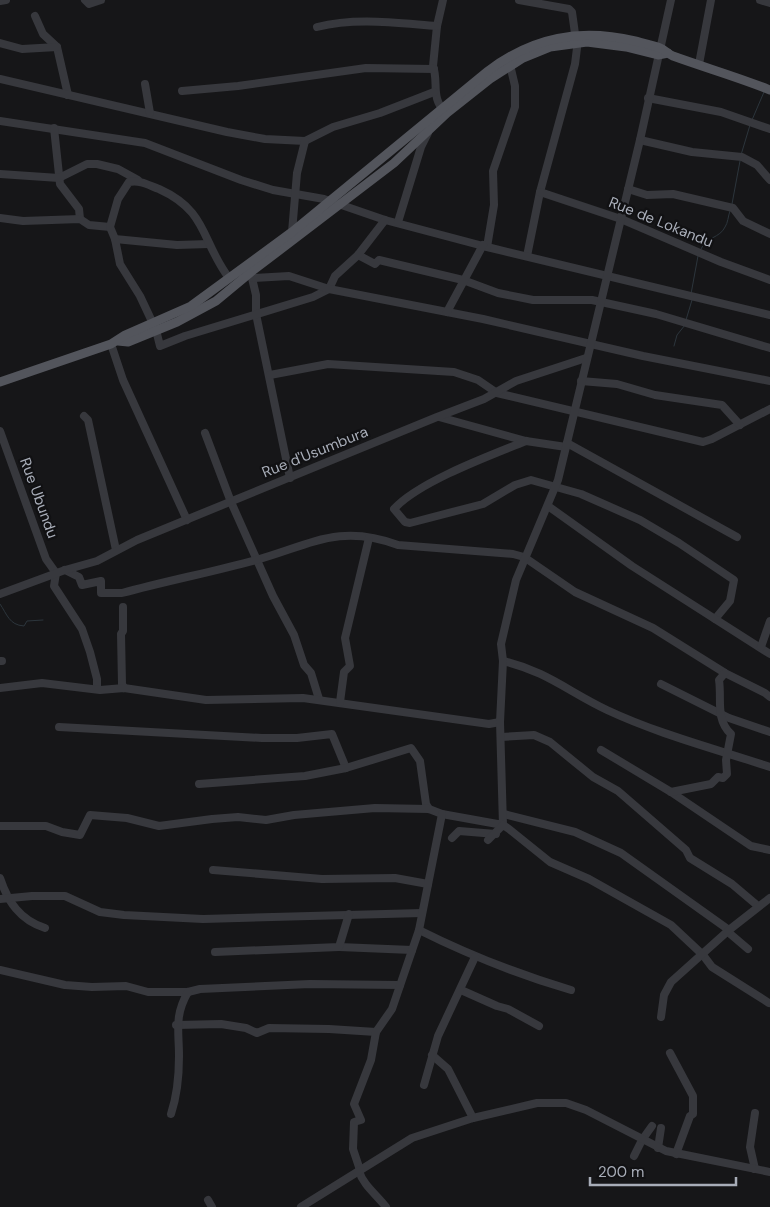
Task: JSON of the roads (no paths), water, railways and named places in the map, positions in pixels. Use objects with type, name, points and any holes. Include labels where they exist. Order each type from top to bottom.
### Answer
[{"type":"main road","points":[[193,310],[229,278],[250,271],[339,206],[428,133],[445,111],[508,56],[526,47],[606,36],[733,75],[770,90]]},
{"type":"main road","points":[[0,382],[115,343],[125,335],[154,327],[216,301],[292,232],[433,116],[445,111],[510,65],[538,51],[576,39]]},
{"type":"street","points":[[0,1],[6,0]]},
{"type":"street","points":[[85,0],[89,4],[101,0]]},
{"type":"street","points":[[443,0],[436,26],[434,92],[445,111]]},
{"type":"street","points":[[519,0],[569,9],[572,12],[576,39],[575,64],[540,192],[527,256]]},
{"type":"street","points":[[488,840],[503,825],[504,814],[500,722],[503,661],[501,644],[516,580],[524,557],[555,488],[575,412],[586,358],[601,304],[640,140],[648,98],[662,52],[669,0]]},
{"type":"street","points":[[699,64],[711,0]]},
{"type":"street","points":[[760,0],[770,3]]},
{"type":"street","points":[[35,16],[42,34],[57,47],[68,95]]},
{"type":"street","points":[[317,27],[333,23],[367,22],[436,26]]},
{"type":"street","points":[[0,44],[22,49],[57,47]]},
{"type":"street","points":[[447,312],[463,280],[485,246],[494,205],[493,171],[515,107],[516,94],[510,65]]},
{"type":"street","points":[[182,90],[238,86],[366,68],[434,69]]},
{"type":"street","points":[[0,79],[236,134],[265,139],[305,141],[333,127],[380,114],[434,92]]},
{"type":"street","points":[[145,84],[150,113]]},
{"type":"street","points":[[648,98],[722,112],[770,130]]},
{"type":"street","points":[[398,222],[421,147],[433,116]]},
{"type":"street","points":[[0,121],[145,143],[241,180],[329,201],[339,206],[385,220],[770,315]]},
{"type":"street","points":[[54,128],[60,184],[79,209],[80,219]]},
{"type":"street","points":[[640,140],[692,152],[742,158],[757,165],[770,180]]},
{"type":"street","points":[[292,232],[297,173],[305,141]]},
{"type":"street","points":[[0,174],[59,178],[87,164],[97,164],[118,169],[176,197],[197,217],[218,263],[229,278]]},
{"type":"street","points":[[138,180],[129,182],[118,199],[110,227],[120,264],[140,296],[160,346],[185,336],[313,297],[329,289],[335,276],[376,235],[385,220]]},
{"type":"street","points":[[628,189],[647,195],[673,194],[733,208],[743,221],[770,234]]},
{"type":"street","name":"Rue de Lokandu","points":[[540,192],[621,219],[721,262],[770,280]]},
{"type":"street","points":[[0,218],[23,221],[80,219],[89,225],[110,227]]},
{"type":"street","points":[[114,238],[177,245],[210,244]]},
{"type":"street","points":[[358,255],[375,264],[379,260],[394,262],[463,280],[488,290],[533,300],[577,299],[656,314],[770,348]]},
{"type":"street","points":[[290,478],[256,314],[256,295],[250,271],[289,276],[329,289],[447,312],[770,381]]},
{"type":"street","points":[[115,343],[123,380],[187,520]]},
{"type":"street","name":"Rue d'Usumbura","points":[[0,594],[56,573],[97,561],[116,550],[187,520],[496,393],[516,381],[586,358]]},
{"type":"street","points":[[270,375],[328,364],[454,372],[478,380],[496,393],[703,442],[770,409]]},
{"type":"street","points":[[581,381],[617,384],[655,395],[722,405],[740,425]]},
{"type":"street","points":[[84,416],[88,420],[97,455],[116,550]]},
{"type":"street","points":[[437,417],[526,441],[566,445],[737,537]]},
{"type":"street","name":"Rue Ubundu","points":[[0,431],[46,559],[56,573],[54,586],[82,629],[97,679],[97,688]]},
{"type":"street","points":[[205,434],[231,502],[294,635],[304,665],[311,672],[319,699]]},
{"type":"street","points":[[526,441],[495,452],[439,479],[408,495],[394,509],[405,522],[410,524],[483,504],[524,481],[531,480],[581,494],[640,520],[734,580],[730,601],[715,619]]},
{"type":"street","points":[[548,506],[632,566],[761,646],[770,654]]},
{"type":"street","points":[[65,570],[79,577],[82,584],[100,581],[101,594],[122,593],[258,560],[307,542],[334,536],[369,538],[398,545],[474,550],[524,557],[552,579],[675,640],[725,673],[765,692],[770,697]]},
{"type":"street","points":[[340,702],[344,672],[350,666],[346,638],[369,538]]},
{"type":"street","points":[[123,608],[124,631],[121,634],[122,684],[124,688]]},
{"type":"street","points":[[761,646],[770,620]]},
{"type":"street","points":[[503,661],[524,666],[551,677],[606,710],[770,767]]},
{"type":"street","points":[[671,792],[711,784],[727,774],[731,734],[725,728],[719,713],[721,693],[719,680],[725,673]]},
{"type":"street","points":[[0,688],[42,683],[97,688],[124,688],[206,700],[319,699],[489,724],[500,722]]},
{"type":"street","points":[[661,684],[719,713],[770,732]]},
{"type":"street","points":[[59,727],[262,738],[297,738],[332,734],[346,768]]},
{"type":"street","points":[[501,737],[534,736],[550,742],[593,777],[618,791],[686,850],[690,858],[732,884],[758,906]]},
{"type":"street","points":[[199,784],[289,779],[346,768],[410,748],[420,760],[426,804],[429,809]]},
{"type":"street","points":[[601,750],[671,792],[751,846],[770,850]]},
{"type":"street","points":[[0,826],[46,826],[62,832],[80,835],[90,815],[127,818],[159,826],[238,817],[266,820],[367,808],[429,809],[442,814],[503,825],[550,862],[589,879],[671,925],[703,955],[712,967],[769,1003]]},
{"type":"street","points":[[386,1207],[374,1191],[364,1183],[353,1149],[354,1122],[361,1120],[354,1104],[371,1060],[376,1032],[392,1009],[419,930],[442,814]]},
{"type":"street","points":[[504,814],[575,832],[620,853],[728,931],[748,949]]},
{"type":"street","points":[[452,838],[459,831],[496,834]]},
{"type":"street","points":[[213,870],[322,879],[395,878],[428,884]]},
{"type":"street","points":[[0,878],[4,890],[20,916],[30,923],[45,928]]},
{"type":"street","points":[[0,900],[65,896],[100,912],[134,916],[203,919],[422,913]]},
{"type":"street","points":[[661,1017],[667,987],[728,931],[770,898]]},
{"type":"street","points":[[340,947],[349,914]]},
{"type":"street","points":[[419,930],[475,957],[514,973],[571,990]]},
{"type":"street","points":[[215,952],[340,947],[412,950]]},
{"type":"street","points":[[424,1085],[438,1036],[475,957]]},
{"type":"street","points":[[0,970],[65,985],[92,987],[126,986],[148,992],[188,992],[200,989],[310,984],[400,985]]},
{"type":"street","points":[[461,990],[508,1009],[539,1026]]},
{"type":"street","points":[[171,1114],[177,1085],[179,1060],[176,1025],[188,992]]},
{"type":"street","points":[[176,1025],[221,1024],[246,1028],[257,1033],[269,1028],[376,1032]]},
{"type":"street","points":[[670,1053],[693,1096],[693,1114],[690,1116],[676,1154]]},
{"type":"street","points":[[432,1055],[444,1062],[473,1118]]},
{"type":"street","points":[[301,1207],[412,1138],[473,1118],[537,1104],[566,1103],[586,1110],[658,1148],[676,1154],[770,1172]]},
{"type":"street","points":[[755,1114],[750,1147],[755,1169]]},
{"type":"street","points":[[634,1156],[652,1126]]},
{"type":"street","points":[[658,1148],[661,1128]]},
{"type":"waterway","points":[[752,120],[764,92]]},
{"type":"waterway","points":[[741,155],[750,125]]},
{"type":"waterway","points":[[732,204],[740,161]]},
{"type":"waterway","points":[[701,249],[706,242],[723,231],[730,211]]},
{"type":"waterway","points":[[691,294],[698,256]]},
{"type":"waterway","points":[[686,320],[692,300]]},
{"type":"waterway","points":[[674,346],[677,335],[685,325]]},
{"type":"waterway","points":[[0,604],[15,624],[24,626],[27,621],[43,620]]}]
